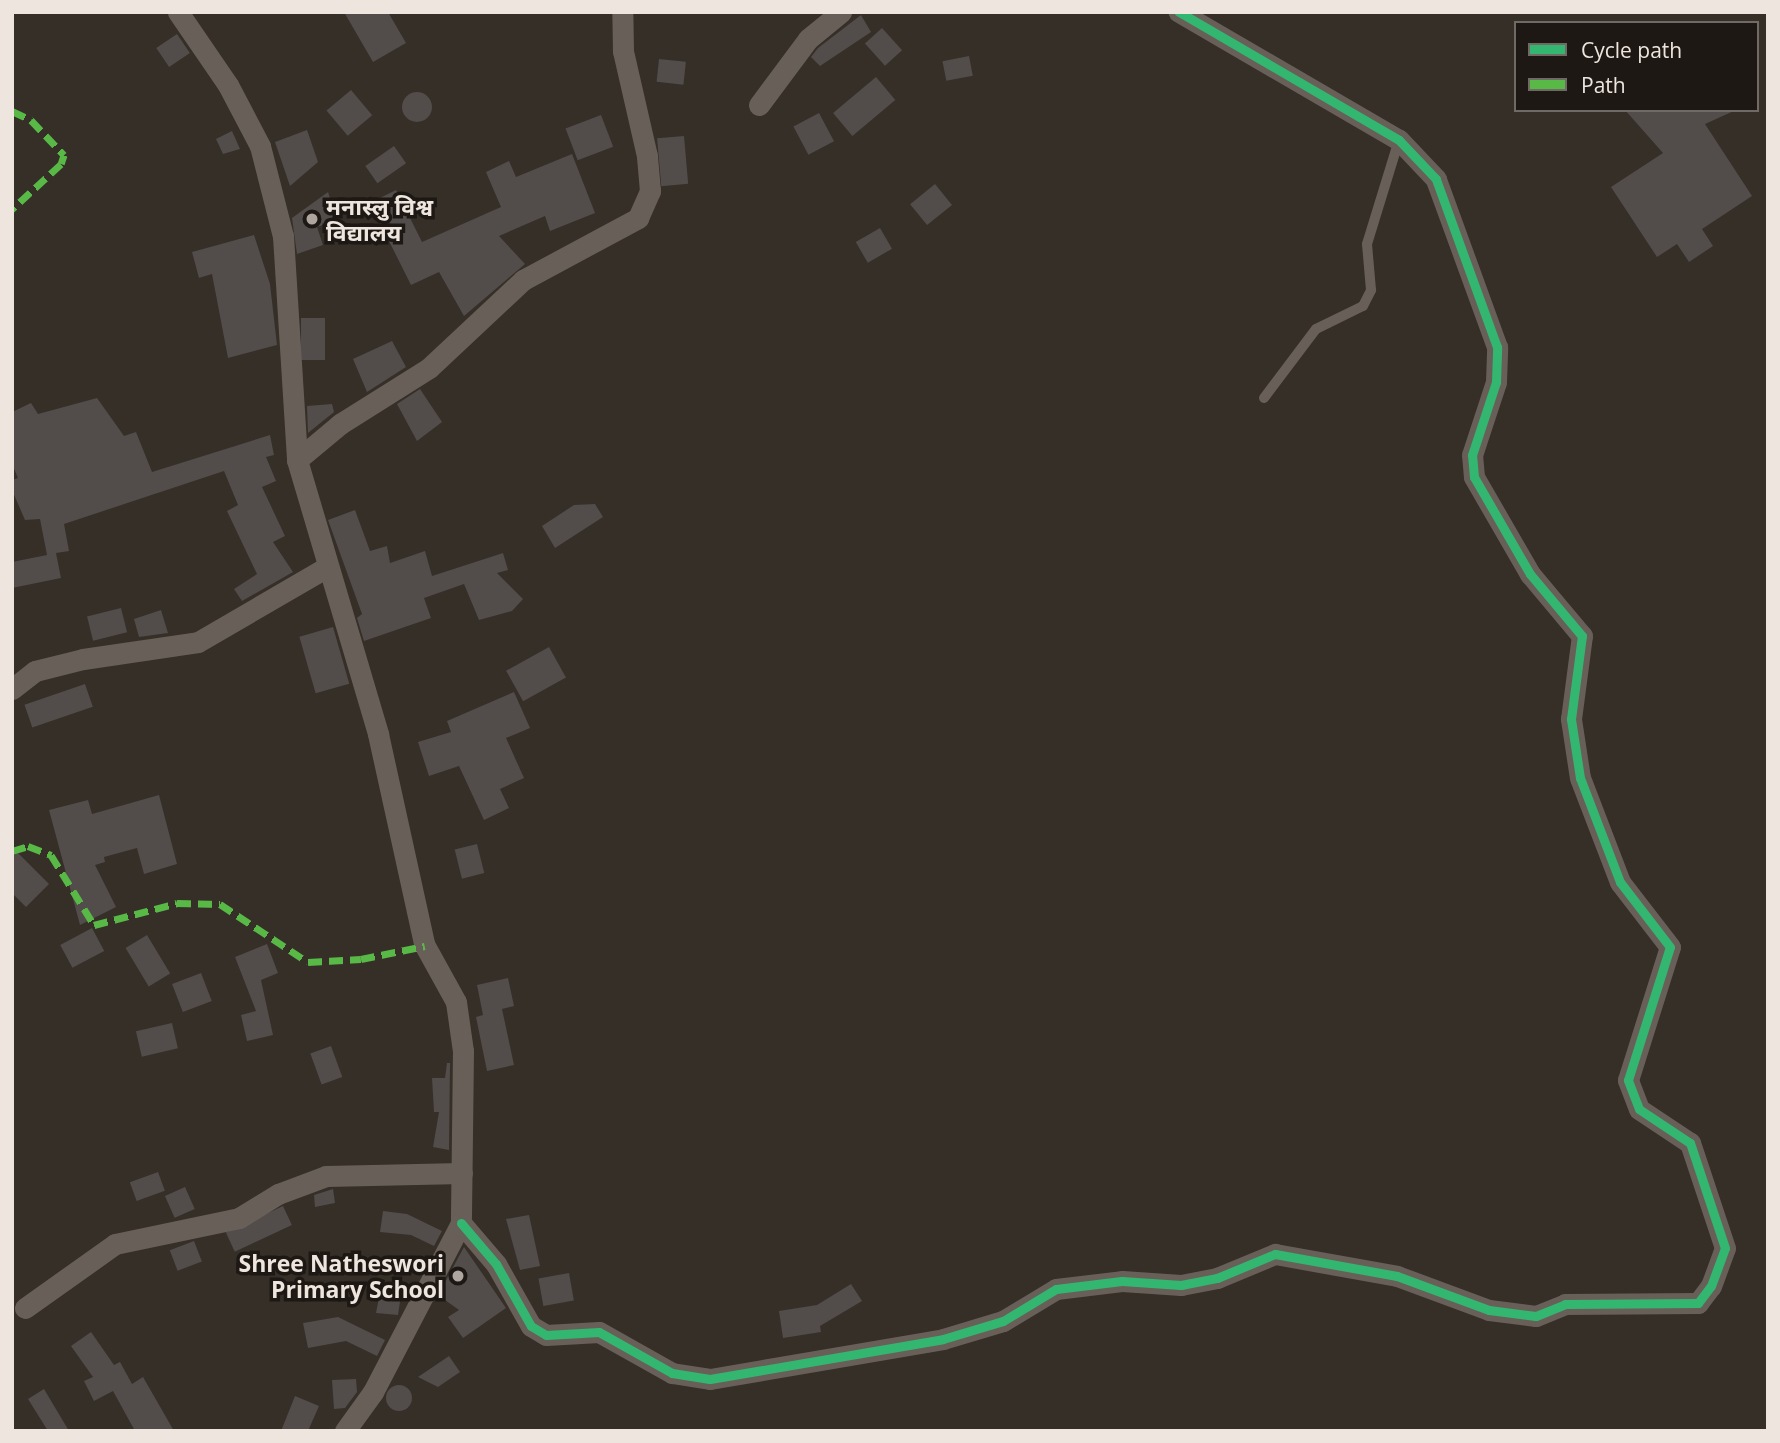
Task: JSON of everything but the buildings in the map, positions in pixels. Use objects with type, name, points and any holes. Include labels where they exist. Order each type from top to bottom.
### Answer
[{"type":"street","points":[[178,12],[228,85],[260,146],[283,236],[297,460],[325,568],[378,734],[424,944],[456,1002],[463,1051],[461,1223],[373,1392],[345,1431]]},
{"type":"street","points":[[297,460],[340,424],[429,368],[523,280],[638,218],[650,191],[647,156],[624,51],[622,12]]},
{"type":"street","points":[[759,104],[808,38],[841,12]]},
{"type":"street","points":[[461,1223],[496,1264],[538,1331],[546,1335],[599,1332],[671,1373],[710,1379],[943,1339],[1003,1321],[1056,1289],[1122,1281],[1181,1285],[1217,1279],[1275,1254],[1396,1276],[1489,1310],[1536,1316],[1565,1304],[1698,1303],[1711,1286],[1725,1248],[1690,1143],[1639,1109],[1628,1080],[1670,947],[1620,882],[1580,778],[1571,719],[1582,636],[1530,574],[1474,477],[1472,455],[1496,382],[1497,347],[1436,180],[1399,141],[1179,12]]},
{"type":"street","points":[[12,689],[35,671],[71,662],[198,642],[325,568]]},
{"type":"street","points":[[25,1308],[115,1244],[239,1218],[278,1194],[326,1176],[462,1173]]},
{"type":"lane","points":[[1264,398],[1316,329],[1363,306],[1371,290],[1367,244],[1399,141]]},
{"type":"marked path","points":[[12,111],[31,120],[64,155],[61,164],[12,209]]},
{"type":"marked path","points":[[12,851],[28,846],[51,855],[94,925],[177,903],[220,904],[308,962],[361,959],[425,946]]},
{"type":"cycle path","points":[[461,1223],[496,1264],[531,1326],[546,1335],[599,1332],[672,1373],[710,1379],[943,1339],[1003,1321],[1056,1289],[1122,1281],[1181,1285],[1217,1278],[1275,1254],[1397,1276],[1489,1310],[1536,1316],[1565,1304],[1698,1303],[1711,1286],[1725,1248],[1690,1143],[1639,1109],[1628,1080],[1670,947],[1620,882],[1580,778],[1571,719],[1582,636],[1530,574],[1474,477],[1472,455],[1496,382],[1497,347],[1436,179],[1399,140],[1179,12]]},
{"type":"place","name":"मनास्लु विश्व विद्यालय","points":[[312,219]]},
{"type":"place","name":"Shree Natheswori Primary School","points":[[458,1276]]}]
